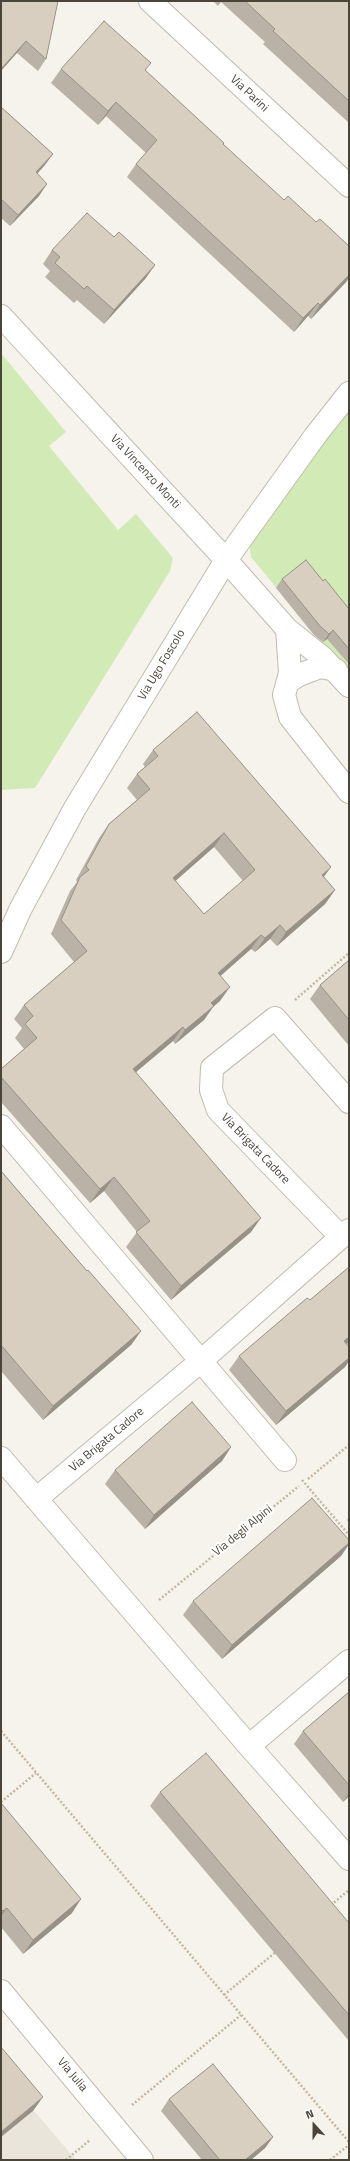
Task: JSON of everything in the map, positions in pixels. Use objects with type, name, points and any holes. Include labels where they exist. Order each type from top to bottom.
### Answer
[{"type":"street","name":"Via Parini","points":[[150,1],[349,186]]},
{"type":"street","name":"Via Vincenzo Monti","points":[[1,316],[226,560],[287,629],[342,678]]},
{"type":"street","name":"Via Ugo Foscolo","points":[[1,952],[21,908],[75,808],[226,560],[315,436],[349,393]]},
{"type":"street","points":[[287,629],[291,661],[288,682],[284,695],[290,717],[349,792]]},
{"type":"street","points":[[288,682],[299,675],[320,667],[342,678]]},
{"type":"street","points":[[275,1018],[349,1102]]},
{"type":"street","name":"Via Brigata Cadore","points":[[36,1499],[201,1361],[345,1234],[218,1110],[211,1090],[212,1068],[275,1018]]},
{"type":"street","points":[[1,1126],[285,1460]]},
{"type":"street","points":[[1,1458],[249,1746],[349,1858]]},
{"type":"street","points":[[249,1746],[349,1661]]},
{"type":"street","name":"Via Julia","points":[[5,2002],[142,2160]]},
{"type":"path","points":[[275,1018],[349,953]]},
{"type":"path","name":"Via degli Alpini","points":[[138,1617],[349,1445]]},
{"type":"path","points":[[285,1460],[349,1535]]},
{"type":"path","points":[[1,1731],[346,2138],[349,2143],[330,2160]]},
{"type":"path","points":[[1,1802],[36,1773]]},
{"type":"path","points":[[325,1910],[349,1890]]},
{"type":"path","points":[[224,1995],[278,1950]]},
{"type":"path","points":[[66,2160],[241,2015]]},
{"type":"shaded area","points":[[1,2072],[48,2127],[76,2160],[1,2160]]},
{"type":"green space","points":[[1,353],[66,432],[49,446],[118,530],[136,514],[173,558],[170,571],[35,788],[1,790]]},
{"type":"green space","points":[[349,399],[349,676],[251,557],[249,542]]},
{"type":"building","points":[[1,1],[58,1],[46,59],[26,41],[1,69]]},
{"type":"building","points":[[245,1],[349,1],[349,101],[273,31],[275,29]]},
{"type":"building","points":[[104,21],[151,63],[145,70],[224,143],[223,144],[284,200],[288,196],[316,222],[320,219],[349,246],[349,275],[320,305],[318,303],[303,318],[136,164],[157,140],[116,102],[108,111],[61,69]]},
{"type":"building","points":[[1,107],[53,154],[36,172],[47,184],[18,215],[1,199]]},
{"type":"building","points":[[87,213],[114,237],[119,232],[155,265],[114,310],[87,286],[84,289],[55,263],[60,257],[52,250]]},
{"type":"building","points":[[306,560],[323,581],[325,579],[349,609],[349,649],[333,630],[329,634],[320,626],[282,579]]},
{"type":"building","points":[[197,712],[331,867],[322,875],[335,890],[286,932],[280,925],[265,938],[261,935],[218,973],[230,987],[211,1003],[214,1006],[185,1030],[183,1027],[133,1069],[261,1218],[181,1286],[136,1232],[150,1221],[114,1177],[100,1189],[1,1077],[1,1069],[37,1038],[25,1024],[33,1016],[24,1005],[87,951],[61,920],[80,877],[89,870],[86,866],[109,824],[150,789],[137,774],[158,756],[153,750]],"holes":[[[224,833],[255,870],[204,914],[173,878]]]},
{"type":"building","points":[[349,960],[349,1020],[320,985]]},
{"type":"building","points":[[1,1171],[141,1331],[53,1406],[1,1345]]},
{"type":"building","points":[[349,1267],[349,1337],[344,1341],[349,1347],[349,1358],[286,1411],[239,1356],[307,1298],[310,1300]]},
{"type":"building","points":[[192,1402],[231,1447],[154,1515],[115,1470]]},
{"type":"building","points":[[312,1498],[349,1540],[349,1543],[232,1645],[193,1601]]},
{"type":"building","points":[[349,1692],[349,1785],[303,1731]]},
{"type":"building","points":[[206,1753],[349,1923],[349,2015],[160,1792]]},
{"type":"building","points":[[1,1803],[81,1899],[33,1940],[7,1908],[3,1911],[1,1909]]},
{"type":"building","points":[[1,2047],[43,2097],[1,2132]]},
{"type":"building","points":[[213,2064],[273,2137],[245,2160],[220,2160],[169,2099]]}]
